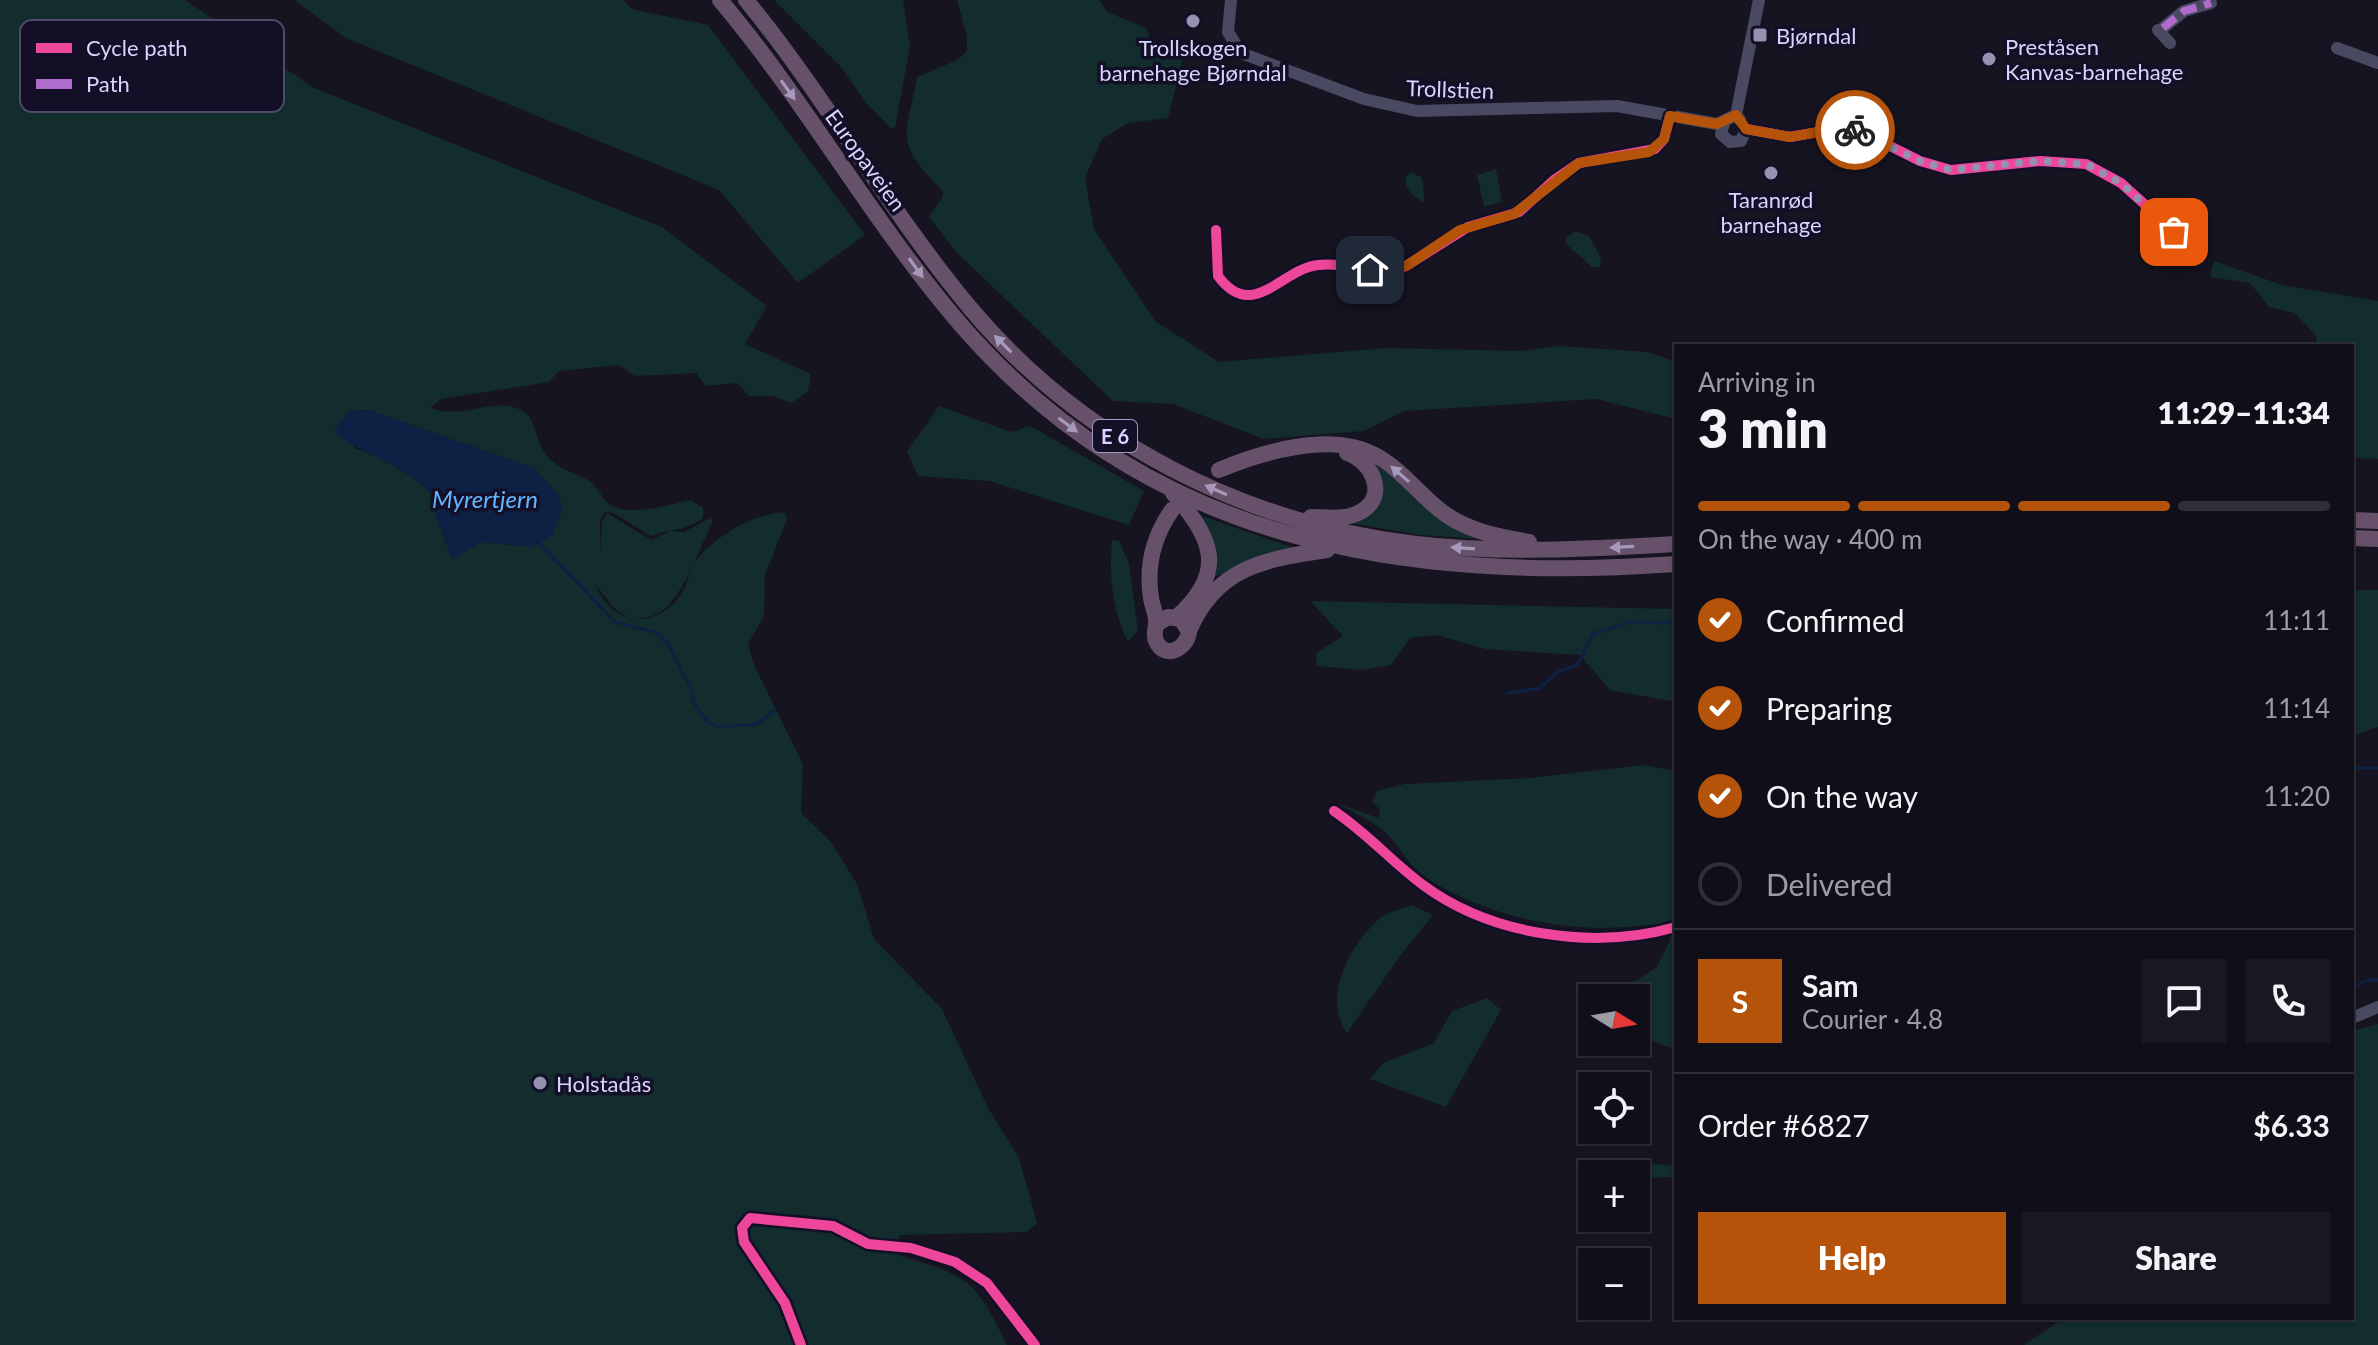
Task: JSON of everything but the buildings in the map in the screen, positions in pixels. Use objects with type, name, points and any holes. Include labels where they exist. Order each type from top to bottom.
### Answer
[{"type":"highway","name":"Europaveien","points":[[720,0],[917,269],[979,344],[1020,385],[1078,433],[1170,488]]},
{"type":"highway","name":"Europaveien","points":[[746,0],[971,309],[1018,359],[1109,432],[1217,491],[1289,518]]},
{"type":"highway","name":"E 6","points":[[1289,518],[1349,516],[1370,503],[1375,483],[1369,467],[1358,457],[1331,446]]},
{"type":"highway","name":"E 6","points":[[1219,470],[1267,455],[1331,446],[1355,447],[1375,454],[1441,510],[1470,527],[1569,550]]},
{"type":"highway","name":"E 6","points":[[1170,488],[1258,526],[1385,558],[1473,566],[1674,564]]},
{"type":"highway","name":"E 6","points":[[1170,488],[1199,524],[1211,558],[1200,590],[1168,619],[1156,642],[1169,651],[1184,646],[1209,597],[1226,579],[1274,558],[1337,548]]},
{"type":"highway","name":"E 6","points":[[1168,619],[1150,595],[1152,545],[1172,510]]},
{"type":"highway","name":"E 6","points":[[1289,518],[1342,532],[1416,544],[1569,550],[1674,544]]},
{"type":"highway","points":[[2354,520],[2378,521]]},
{"type":"highway","points":[[2354,538],[2378,539]]},
{"type":"highway","points":[[1168,619],[1189,631]]},
{"type":"street","name":"Trollstien","points":[[1231,0],[1228,32],[1241,53],[1392,107],[1438,113],[1617,106],[1724,123]]},
{"type":"street","points":[[1746,129],[1741,141],[1730,142],[1721,134],[1724,123],[1736,115],[1759,0]]},
{"type":"street","points":[[2170,43],[2160,29],[2184,11],[2211,3]]},
{"type":"street","points":[[2337,48],[2378,63]]},
{"type":"street","points":[[1736,115],[1746,129],[1790,137],[1835,129],[1858,130],[1920,161],[1951,170],[2040,161],[2086,164],[2116,179],[2150,211]]},
{"type":"street","points":[[1216,230],[1218,276],[1228,287],[1246,295],[1263,293],[1315,265],[1394,270],[1468,227],[1519,212],[1554,180],[1579,163],[1655,149],[1664,139],[1670,116]]},
{"type":"street","points":[[1467,910],[1513,926],[1606,939],[1640,937],[1674,928]]},
{"type":"street","points":[[2354,1017],[2378,1007]]},
{"type":"street","points":[[801,1345],[785,1303],[744,1242],[742,1228],[750,1218],[833,1226],[868,1244],[911,1248],[966,1267],[995,1292],[1035,1345]]},
{"type":"green space","points":[[0,0],[185,0],[214,20],[20,20],[20,112],[284,112],[284,68],[314,88],[662,227],[767,306],[745,344],[811,374],[808,391],[791,403],[773,396],[749,396],[737,383],[706,386],[696,373],[635,376],[619,365],[559,371],[549,382],[441,399],[430,408],[454,412],[498,405],[525,412],[548,456],[558,465],[591,482],[616,508],[648,509],[691,500],[703,508],[703,518],[671,531],[684,532],[710,518],[713,521],[694,564],[712,544],[734,528],[759,517],[784,512],[787,519],[765,575],[764,616],[748,644],[754,665],[803,764],[801,813],[831,842],[857,884],[874,939],[942,1009],[988,1108],[1019,1158],[1037,1223],[1027,1232],[899,1235],[898,1255],[955,1275],[977,1292],[1007,1345],[0,1345]],"holes":[[[368,410],[534,468],[558,494],[562,511],[532,547],[483,542],[440,504],[428,487],[385,460],[354,448],[348,411]],[[605,512],[613,513],[651,536],[668,532],[651,540],[607,513],[602,522],[600,554],[600,521]],[[690,571],[685,588],[673,604],[661,613],[649,618],[635,618],[657,614],[666,607]],[[595,584],[615,609],[627,616],[612,609]]]},
{"type":"green space","points":[[294,0],[623,0],[632,9],[708,25],[865,235],[798,283],[719,190],[346,38]]},
{"type":"green space","points":[[774,0],[903,0],[910,47],[895,127],[892,129],[867,104],[840,66]]},
{"type":"green space","points":[[957,0],[1099,0],[1107,12],[1146,28],[1153,46],[1184,54],[1168,118],[1128,123],[1102,139],[1085,178],[1094,229],[1155,321],[1219,362],[1387,348],[1520,351],[1558,346],[1648,352],[1674,361],[1674,418],[1596,399],[1404,411],[1364,431],[1264,439],[1173,404],[1113,401],[956,252],[929,217],[943,196],[942,190],[916,161],[907,139],[917,77],[957,60],[967,51],[967,36]]},
{"type":"green space","points":[[1496,169],[1502,202],[1484,207],[1477,175]]},
{"type":"green space","points":[[1412,172],[1422,178],[1425,203],[1408,189],[1406,176]]},
{"type":"green space","points":[[1575,231],[1589,236],[1601,258],[1600,267],[1592,267],[1566,244],[1566,238]]},
{"type":"green space","points":[[2214,261],[2282,285],[2378,301],[2378,459],[2354,458],[2354,344],[2315,344],[2317,337],[2295,313],[2269,307],[2250,283],[2210,277]]},
{"type":"green space","points":[[939,406],[1011,432],[1030,426],[1144,491],[1129,525],[989,481],[918,476],[907,452]]},
{"type":"green space","points":[[1370,461],[1492,540],[1420,535],[1344,522],[1371,509]]},
{"type":"green space","points":[[1196,514],[1293,549],[1215,576],[1216,563]]},
{"type":"green space","points":[[1112,540],[1119,541],[1129,563],[1138,631],[1128,642],[1113,592]]},
{"type":"green space","points":[[2354,590],[2378,590],[2378,727],[2354,735]]},
{"type":"green space","points":[[1310,601],[1674,609],[1674,702],[1610,690],[1580,655],[1486,649],[1436,635],[1410,638],[1391,665],[1362,670],[1317,666],[1316,653],[1343,636]]},
{"type":"green space","points":[[1644,765],[1674,771],[1674,1049],[1650,1040],[1650,984],[1631,984],[1657,967],[1671,938],[1654,924],[1595,928],[1566,926],[1506,914],[1478,904],[1425,877],[1384,831],[1337,803],[1378,818],[1380,810],[1372,801],[1377,791],[1405,784],[1530,778]]},
{"type":"green space","points":[[1412,905],[1433,915],[1399,957],[1347,1033],[1337,1004],[1342,973],[1349,958],[1378,920]]},
{"type":"green space","points":[[1487,998],[1501,1010],[1446,1107],[1370,1079],[1383,1063],[1434,1043],[1452,1011]]},
{"type":"green space","points":[[2378,1024],[2378,1345],[2024,1345],[2061,1320],[2354,1320],[2354,1030]]},
{"type":"green space","points":[[1674,1160],[1674,1177],[1650,1178],[1650,1163],[1670,1166]]},
{"type":"water","name":"Myrertjern","points":[[368,410],[534,468],[558,494],[563,510],[552,535],[532,547],[483,542],[452,559],[435,515],[440,504],[429,491],[404,472],[334,432],[348,411]]},
{"type":"waterway","points":[[539,543],[615,622],[658,633],[669,646],[691,689],[693,702],[708,723],[720,727],[757,724],[774,711]]},
{"type":"waterway","points":[[1507,693],[1540,688],[1556,673],[1578,664],[1593,634],[1630,622],[1674,623]]},
{"type":"waterway","points":[[2354,768],[2378,768]]},
{"type":"waterway","points":[[2354,986],[2368,980],[2378,980]]},
{"type":"marked path","points":[[2163,28],[2184,11],[2211,3]]},
{"type":"cycle path","points":[[1216,230],[1218,276],[1231,289],[1243,295],[1267,290],[1292,275],[1318,265],[1394,270],[1406,266],[1468,227],[1519,212],[1554,180],[1579,163],[1655,149],[1664,139],[1670,116]]},
{"type":"cycle path","points":[[1746,129],[1790,137],[1835,129],[1858,130],[1920,161],[1951,170],[2040,161],[2086,164],[2121,183],[2171,228],[2174,240],[2167,246],[2157,246],[2153,242],[2150,211]]},
{"type":"cycle path","points":[[1334,811],[1423,885],[1450,902],[1512,927],[1579,937],[1645,934],[1674,927]]},
{"type":"cycle path","points":[[801,1345],[785,1303],[744,1242],[742,1228],[750,1218],[833,1226],[868,1244],[911,1248],[955,1262],[987,1283],[1035,1345]]},
{"type":"way so far","points":[[1855,130],[1868,133],[1920,161],[1951,170],[2055,160],[2086,164],[2121,183],[2174,232]]},
{"type":"place","name":"Trollskogen barnehage Bjørndal","points":[[1193,21]]},
{"type":"place","name":"Bjørndal","points":[[1760,35]]},
{"type":"place","name":"Preståsen Kanvas-barnehage","points":[[1989,59]]},
{"type":"place","name":"Taranrød barnehage","points":[[1771,173]]},
{"type":"place","name":"Holstadås","points":[[540,1083]]},
{"type":"route","points":[[1370,270],[1406,266],[1460,230],[1519,212],[1554,180],[1579,163],[1655,149],[1664,139],[1670,116],[1717,124],[1736,115],[1746,129],[1783,136],[1803,136],[1835,129],[1855,130]]}]
